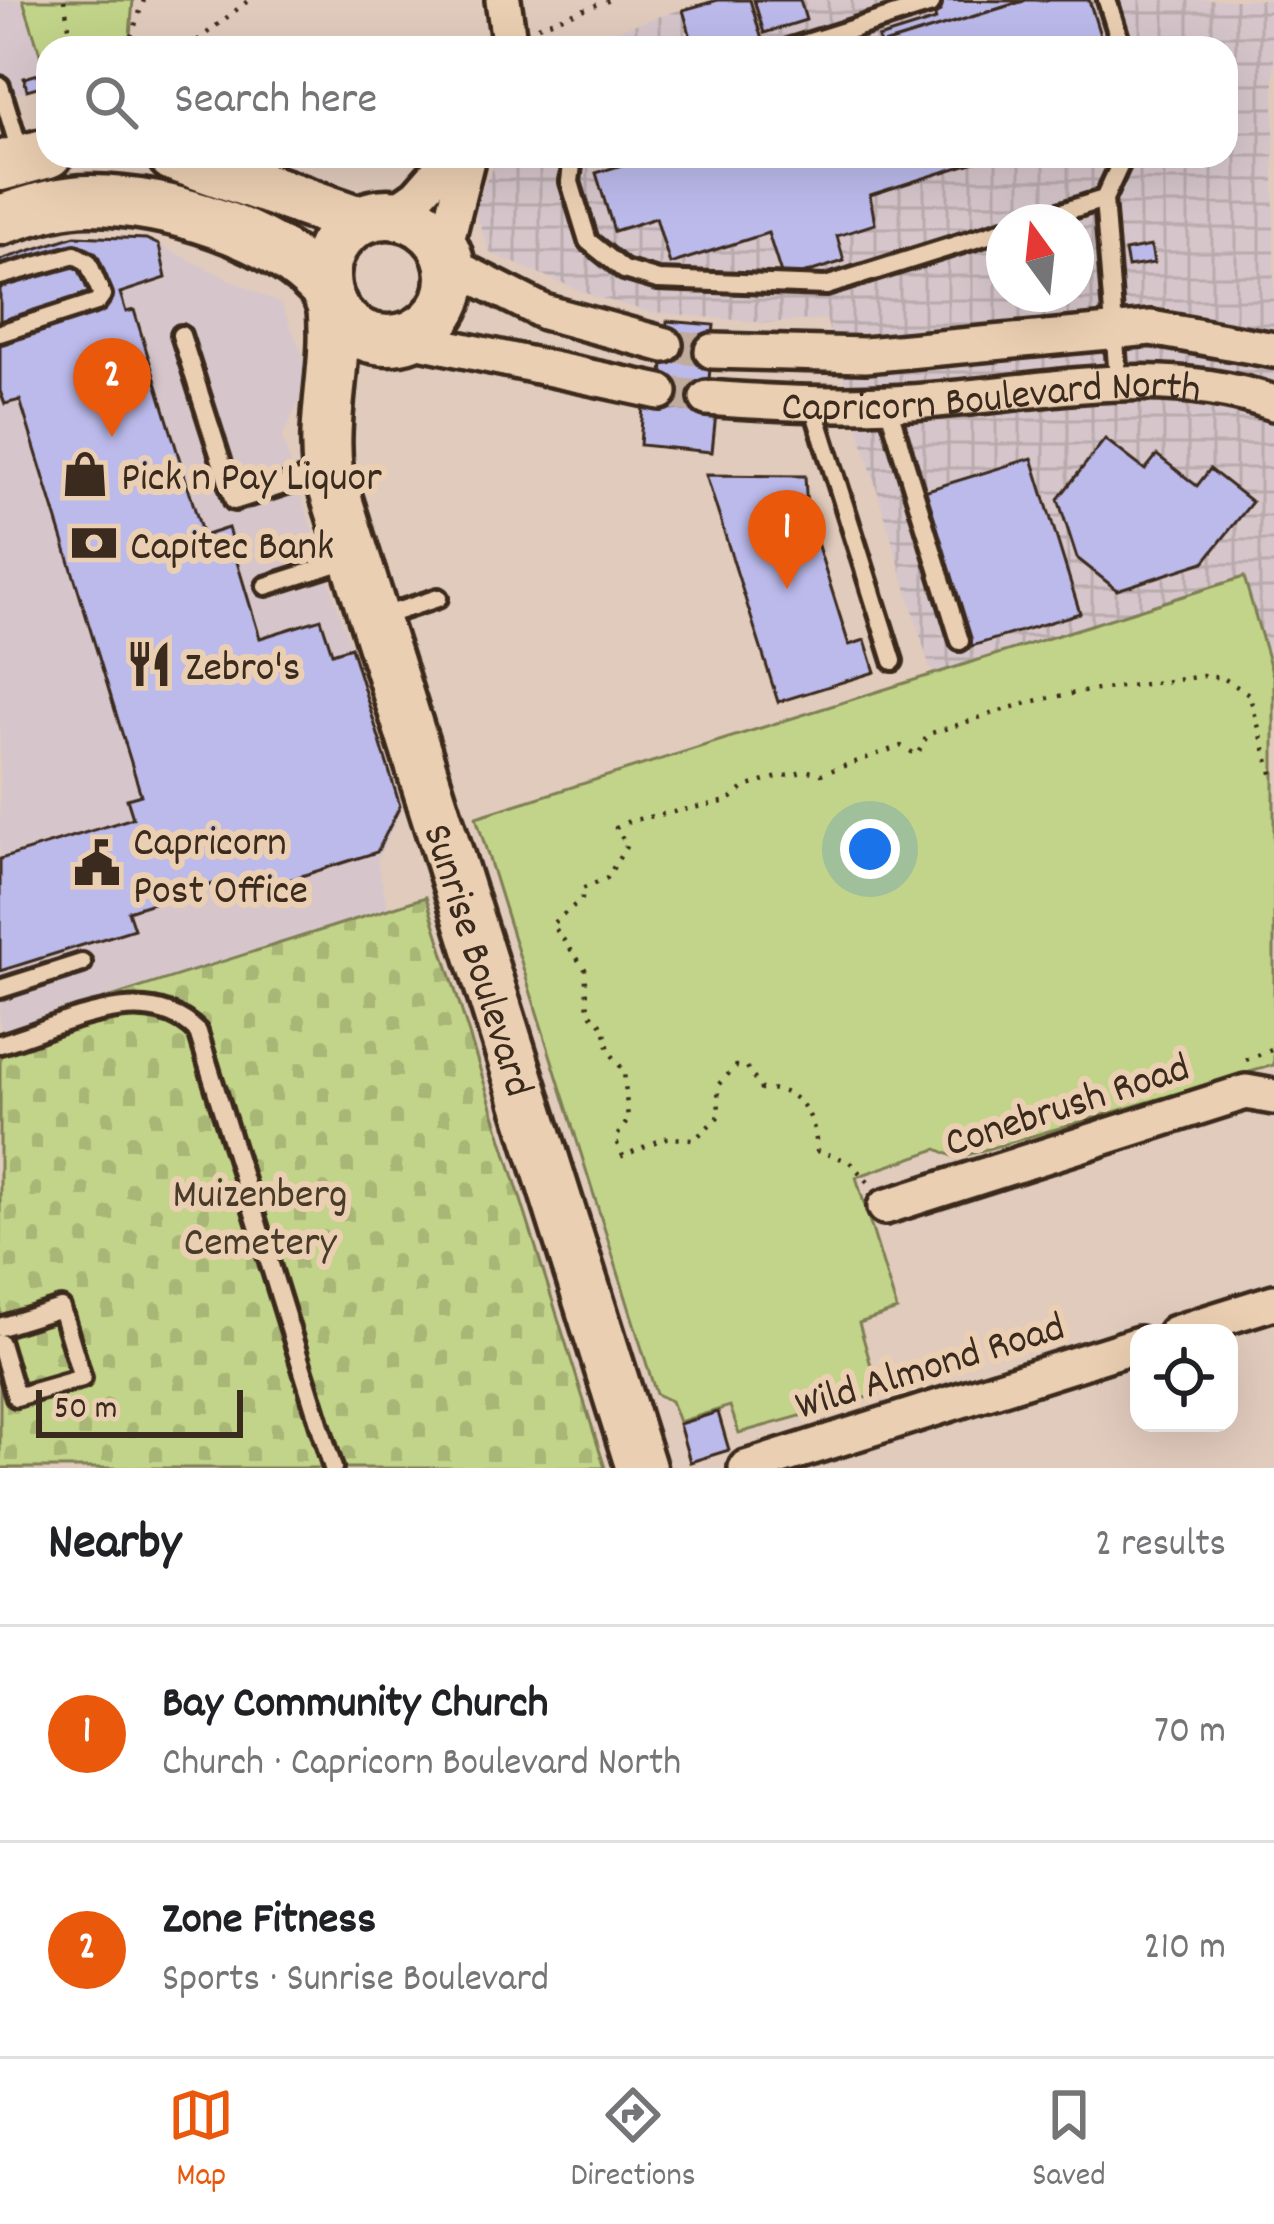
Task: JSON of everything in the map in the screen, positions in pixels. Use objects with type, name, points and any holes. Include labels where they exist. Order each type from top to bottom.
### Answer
[{"type":"street","points":[[502,0],[518,36]]},
{"type":"street","points":[[329,299],[334,244],[417,196],[442,168]]},
{"type":"street","points":[[327,460],[346,404],[399,339],[437,318],[447,302],[448,256],[466,168]]},
{"type":"street","points":[[249,170],[375,218],[422,224],[448,256],[544,311],[665,344]]},
{"type":"street","points":[[0,220],[90,200],[157,207],[260,245],[298,266],[362,335],[660,392]]},
{"type":"street","name":"Sunrise Boulevard","points":[[329,299],[335,368],[327,460],[641,1468]]},
{"type":"street","name":"Capricorn Boulevard North","points":[[712,351],[865,355],[1114,328],[1188,331],[1274,350]]},
{"type":"street","name":"Capricorn Boulevard North","points":[[707,398],[886,403],[1118,380],[1196,383],[1274,404]]},
{"type":"street","name":"Conebrush Road","points":[[885,1207],[1246,1092],[1274,1097]]},
{"type":"street","points":[[1204,1324],[1274,1302]]},
{"type":"street","name":"Wild Almond Road","points":[[746,1468],[784,1462],[1130,1347]]},
{"type":"lane","points":[[1107,0],[1118,36]]},
{"type":"lane","points":[[829,36],[932,4]]},
{"type":"lane","points":[[0,86],[24,159]]},
{"type":"lane","points":[[571,168],[569,182],[588,241],[624,270],[658,280],[826,286],[986,236]]},
{"type":"lane","points":[[1118,168],[1104,199],[1118,380]]},
{"type":"lane","points":[[1088,204],[1104,199]]},
{"type":"lane","points":[[0,276],[75,255],[88,262],[102,295],[98,302],[0,333]]},
{"type":"lane","points":[[181,334],[234,501],[327,460]]},
{"type":"lane","points":[[812,403],[893,662]]},
{"type":"lane","points":[[886,403],[960,641]]},
{"type":"lane","points":[[266,586],[355,557]]},
{"type":"lane","points":[[373,619],[438,598]]},
{"type":"lane","points":[[0,988],[82,963]]},
{"type":"lane","points":[[0,1044],[134,1005],[167,1010],[198,1032],[333,1468]]},
{"type":"lane","points":[[0,1327],[61,1308],[82,1378],[8,1400],[0,1343]]},
{"type":"path","points":[[64,0],[71,36]]},
{"type":"path","points":[[131,36],[144,0]]},
{"type":"path","points":[[203,36],[249,0]]},
{"type":"path","points":[[526,36],[610,0]]},
{"type":"path","points":[[885,1207],[849,1161],[817,1151],[810,1112],[799,1098],[779,1088],[761,1089],[746,1067],[736,1066],[718,1085],[719,1116],[694,1139],[664,1138],[623,1156],[615,1138],[628,1120],[625,1071],[609,1051],[604,1027],[588,1011],[584,969],[552,924],[582,899],[582,889],[608,878],[627,845],[616,828],[629,821],[728,801],[746,787],[808,771],[821,774],[901,746],[916,754],[928,734],[979,715],[998,716],[1043,699],[1202,676],[1223,678],[1249,694],[1274,779]]},
{"type":"shaded area","points":[[0,0],[23,0],[36,44],[36,88],[0,99]]},
{"type":"shaded area","points":[[711,0],[1274,0],[1274,679],[1244,577],[932,675],[826,319],[767,323],[650,312],[593,296],[490,253],[473,207],[493,168],[1238,168],[1238,36],[598,36]]},
{"type":"shaded area","points":[[75,236],[146,239],[281,304],[312,376],[282,437],[403,806],[377,861],[388,908],[0,1031],[0,260]]},
{"type":"green space","points":[[23,0],[133,0],[130,36],[36,36],[36,41]]},
{"type":"green space","points":[[1244,577],[1274,679],[1274,1065],[957,1158],[937,1149],[856,1177],[897,1310],[859,1323],[879,1394],[739,1433],[730,1406],[679,1422],[671,1401],[656,1394],[476,817]]},
{"type":"green space","name":"Muizenberg Cemetery","points":[[426,897],[605,1468],[0,1468],[0,1032]]},
{"type":"building","points":[[718,0],[750,0],[761,36],[691,36],[683,10]]},
{"type":"building","points":[[754,0],[800,0],[806,20],[764,33]]},
{"type":"building","points":[[930,0],[1024,1],[909,36],[884,36],[936,20]]},
{"type":"building","points":[[1026,0],[1089,0],[1100,36],[910,36]]},
{"type":"building","points":[[36,75],[36,87],[27,90],[24,78]]},
{"type":"building","points":[[612,168],[956,168],[870,195],[875,224],[837,236],[844,261],[783,280],[768,233],[670,264],[656,218],[614,231],[596,173]]},
{"type":"building","points":[[75,236],[146,239],[159,245],[166,278],[120,293],[126,312],[134,310],[203,536],[228,528],[232,541],[221,544],[224,555],[234,552],[260,638],[321,619],[332,653],[351,647],[400,806],[377,852],[232,898],[226,880],[128,911],[134,929],[0,971],[0,859],[133,818],[127,799],[141,795],[20,400],[5,404],[0,391],[0,260]]},
{"type":"building","points":[[1151,246],[1154,263],[1128,267],[1125,251]]},
{"type":"building","points":[[667,321],[714,325],[706,412],[659,407]]},
{"type":"building","points":[[643,406],[716,413],[712,452],[640,445]]},
{"type":"building","points":[[1105,439],[1145,470],[1157,455],[1197,486],[1210,469],[1252,502],[1204,562],[1117,590],[1077,558],[1058,499]]},
{"type":"building","points":[[1032,458],[1080,613],[972,646],[924,491]]},
{"type":"building","points":[[706,475],[805,476],[807,511],[849,645],[865,640],[875,672],[778,702]]},
{"type":"building","points":[[718,1412],[729,1450],[690,1462],[679,1424]]},
{"type":"tunnel","points":[[665,345],[712,351]]},
{"type":"tunnel","points":[[660,392],[707,398]]},
{"type":"place","name":"Zone Fitness","points":[[112,437]]},
{"type":"place","name":"Pick n Pay Liquor","points":[[85,474]]},
{"type":"place","name":"Capitec Bank","points":[[94,543]]},
{"type":"place","name":"Bay Community Church","points":[[787,589]]},
{"type":"place","name":"Zebro's","points":[[149,664]]},
{"type":"place","name":"Capricorn Post Office","points":[[97,863]]}]
